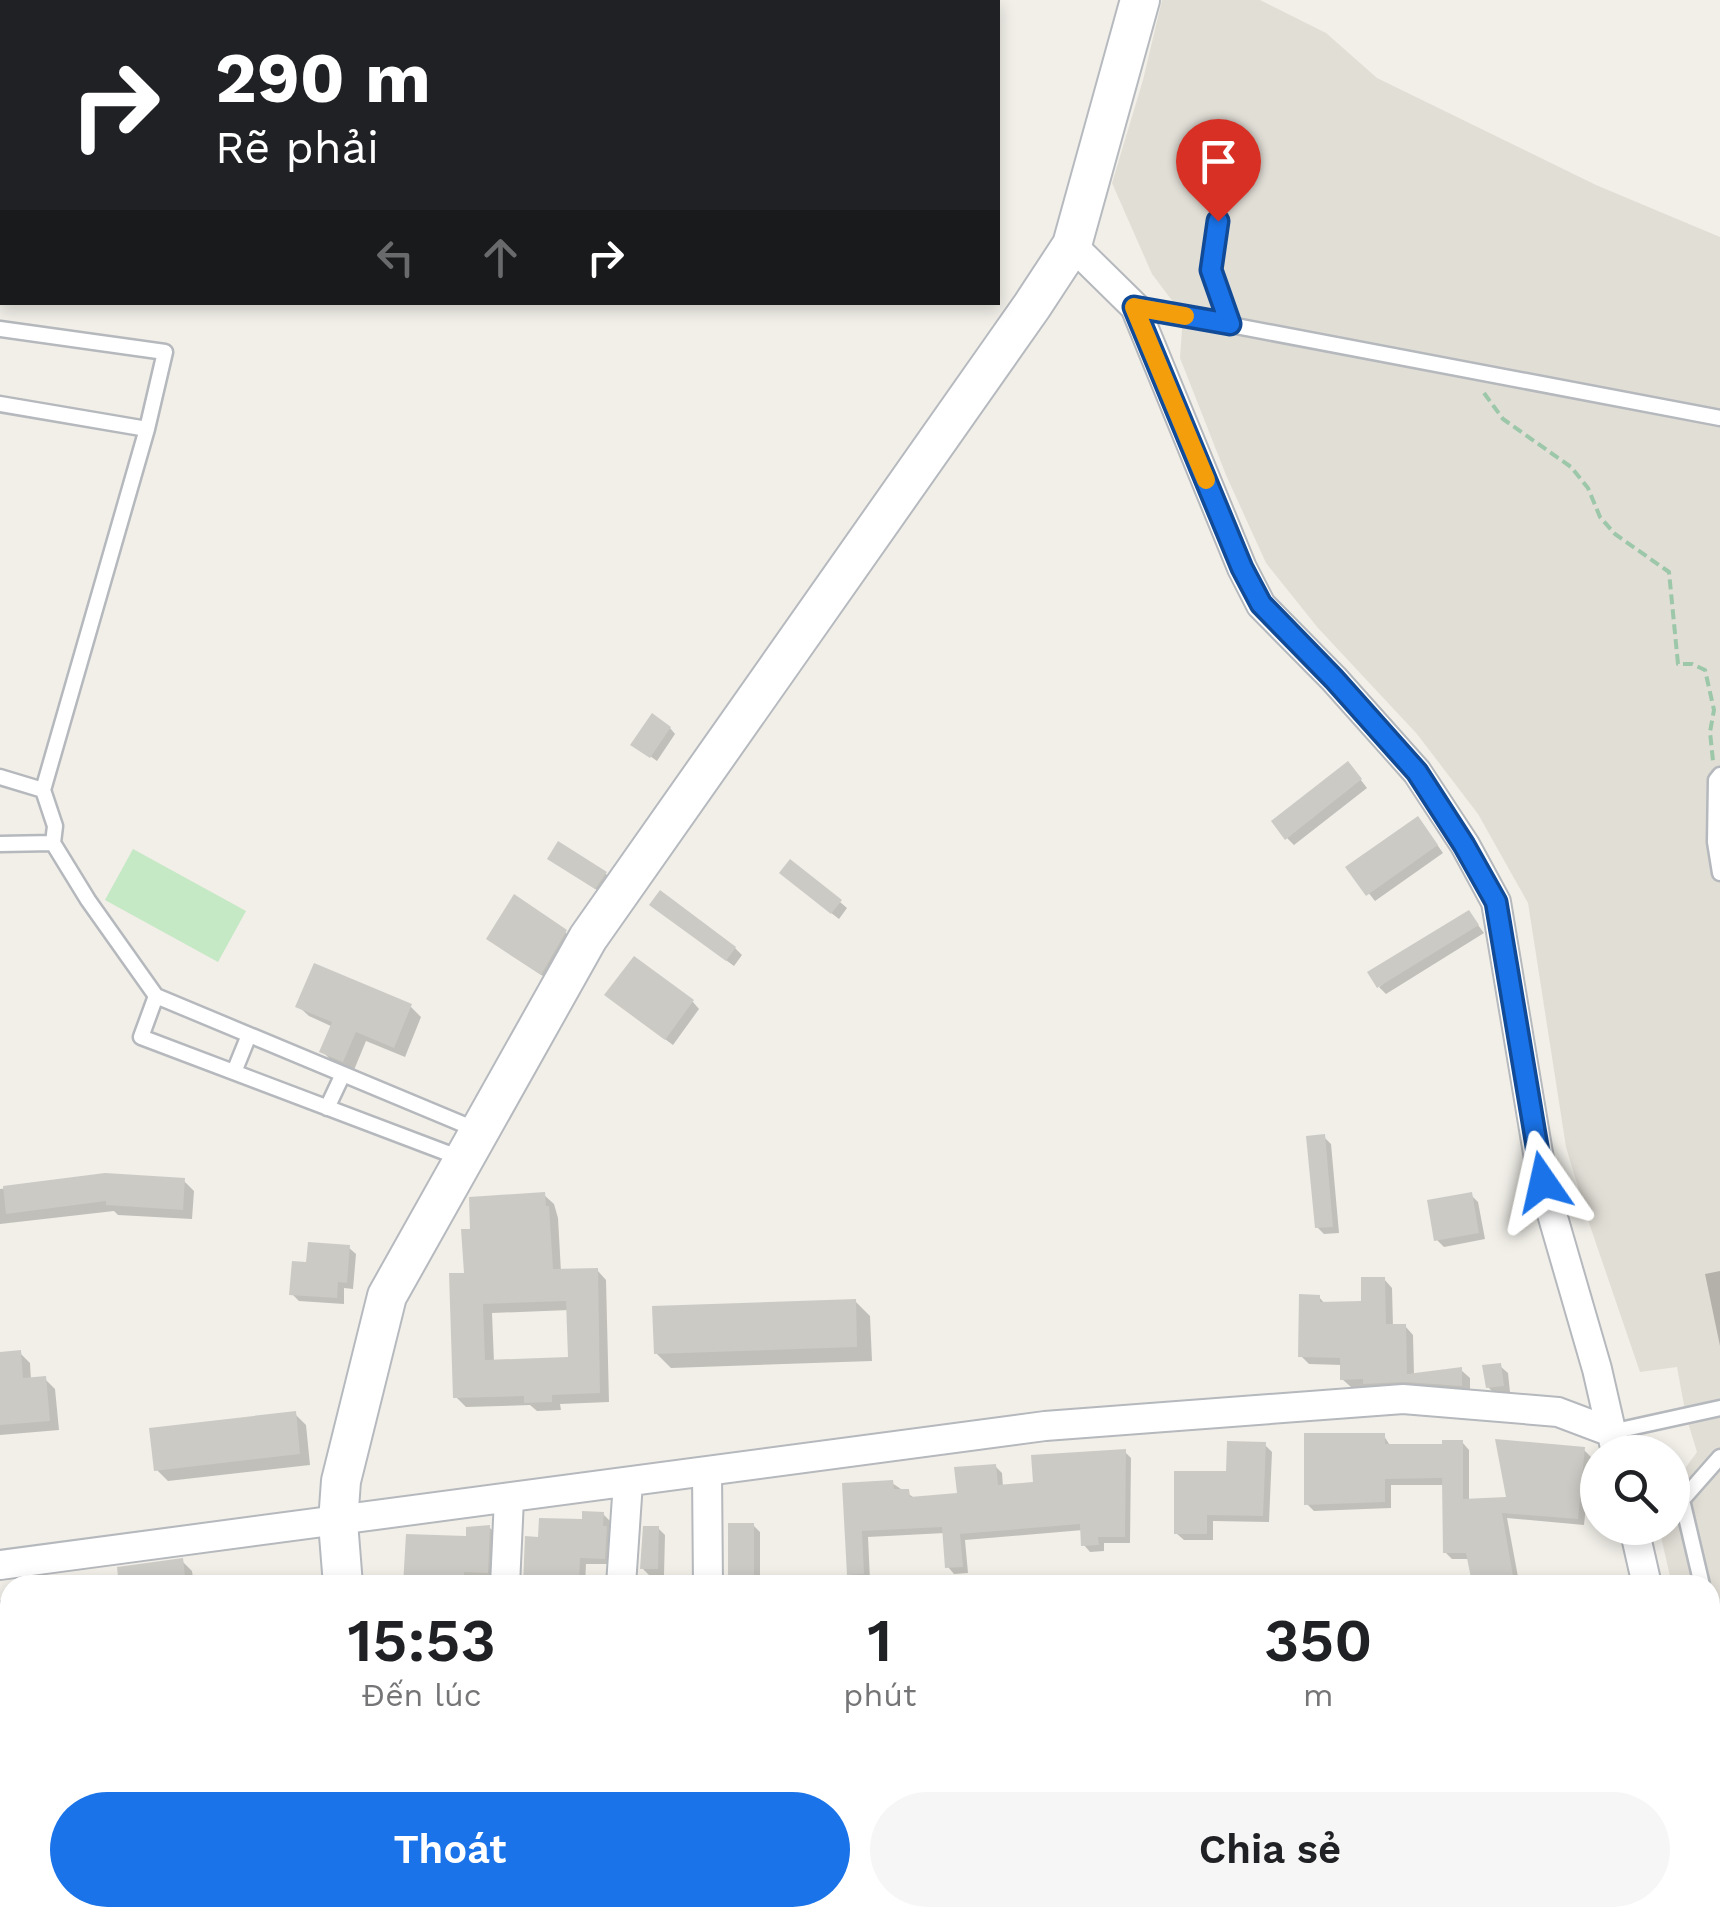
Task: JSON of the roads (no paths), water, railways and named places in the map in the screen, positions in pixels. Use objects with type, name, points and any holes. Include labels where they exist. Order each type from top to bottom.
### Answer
[{"type":"street","points":[[342,1575],[340,1481],[387,1296],[588,938],[1072,245],[1140,0]]},
{"type":"street","points":[[1072,245],[1134,307],[1242,568],[1261,604],[1417,772],[1496,902],[1543,1182],[1612,1435]]},
{"type":"street","points":[[0,1565],[1045,1426],[1403,1400],[1558,1412],[1601,1435]]},
{"type":"street","points":[[707,1472],[708,1575]]},
{"type":"street","points":[[622,1575],[628,1482]]},
{"type":"street","points":[[506,1575],[510,1498]]},
{"type":"street","points":[[1638,1545],[1645,1575]]},
{"type":"lane","points":[[1218,221],[1211,270],[1230,324]]},
{"type":"lane","points":[[1134,307],[1720,418]]},
{"type":"lane","points":[[0,329],[166,352],[44,790],[55,826],[53,844],[156,996],[343,1074],[471,1145]]},
{"type":"lane","points":[[0,404],[147,429]]},
{"type":"lane","points":[[0,777],[44,790]]},
{"type":"lane","points":[[1718,777],[1715,842],[1720,873]]},
{"type":"lane","points":[[0,844],[53,844]]},
{"type":"lane","points":[[156,996],[141,1037],[327,1108],[471,1145]]},
{"type":"lane","points":[[234,1072],[250,1035]]},
{"type":"lane","points":[[327,1108],[343,1074]]},
{"type":"lane","points":[[1636,1435],[1720,1408]]},
{"type":"lane","points":[[1700,1575],[1682,1500],[1720,1457]]}]
